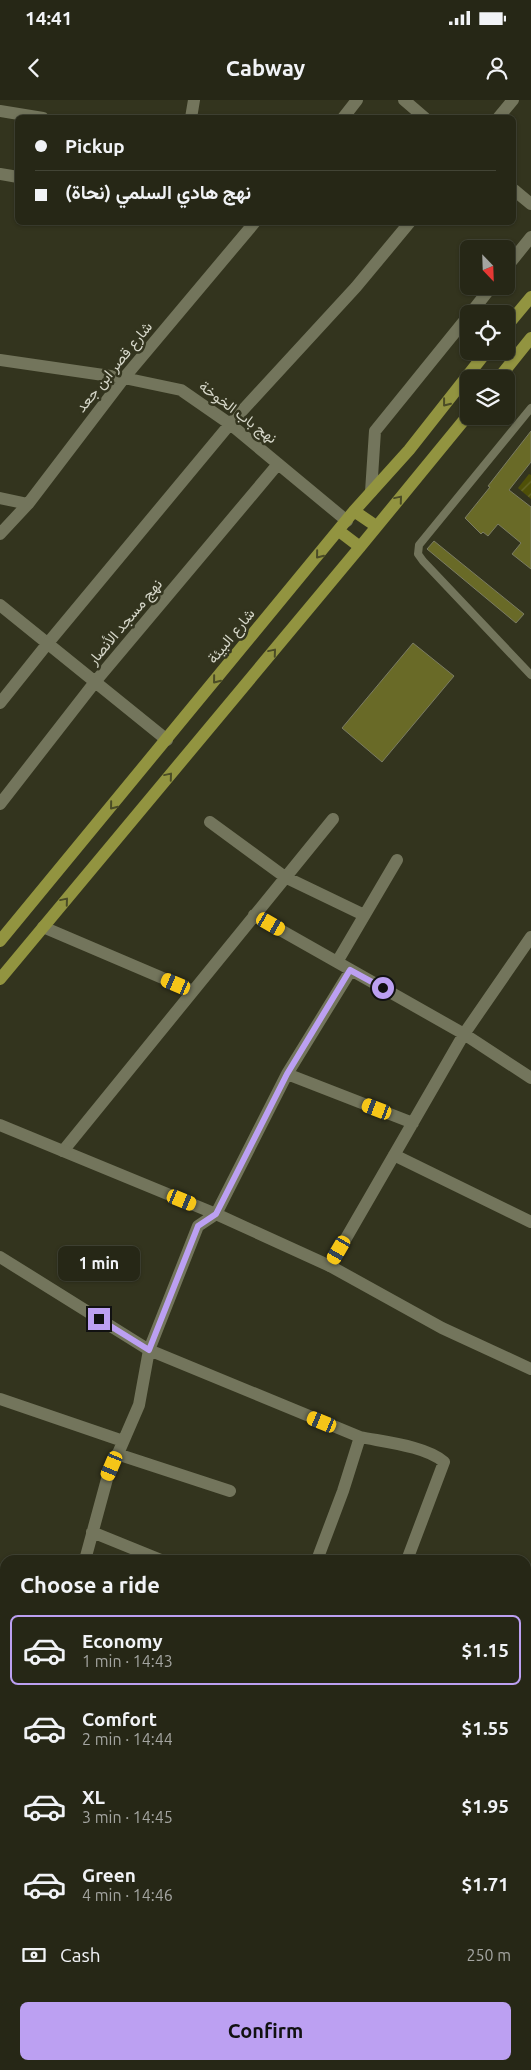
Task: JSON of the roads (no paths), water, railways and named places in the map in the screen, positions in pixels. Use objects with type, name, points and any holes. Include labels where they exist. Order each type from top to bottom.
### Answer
[{"type":"main road","points":[[515,317],[531,297]]},
{"type":"main road","points":[[505,370],[531,338]]},
{"type":"main road","name":"شارع البيئة","points":[[0,941],[371,492],[409,450],[480,360]]},
{"type":"main road","points":[[0,979],[360,548],[460,425]]},
{"type":"main road","points":[[347,521],[376,526]]},
{"type":"main road","points":[[347,521],[360,548]]},
{"type":"street","points":[[192,115],[194,100]]},
{"type":"street","points":[[345,115],[357,100]]},
{"type":"street","points":[[404,100],[422,115]]},
{"type":"street","points":[[500,115],[513,100]]},
{"type":"street","points":[[0,111],[25,115]]},
{"type":"street","points":[[0,174],[15,176]]},
{"type":"street","points":[[516,192],[531,204]]},
{"type":"street","name":"شارع قصر ابن جعد","points":[[0,534],[28,504],[124,378],[252,225]]},
{"type":"street","points":[[0,704],[48,643],[230,424],[356,287],[408,225]]},
{"type":"street","points":[[515,257],[531,237]]},
{"type":"street","points":[[476,305],[485,295]]},
{"type":"street","points":[[371,492],[375,431],[460,325]]},
{"type":"street","name":"نهج باب الخوخة","points":[[0,360],[124,378],[181,390],[230,424],[347,521]]},
{"type":"street","name":"نهج مسجد الأنصار","points":[[0,804],[95,682],[278,464]]},
{"type":"street","points":[[0,498],[28,504]]},
{"type":"street","points":[[0,605],[167,740]]},
{"type":"street","points":[[63,1151],[333,818]]},
{"type":"street","points":[[210,822],[286,877],[364,915]]},
{"type":"street","points":[[337,962],[397,860]]},
{"type":"street","points":[[254,915],[464,1034],[531,1078]]},
{"type":"street","points":[[43,927],[193,991]]},
{"type":"street","points":[[330,1266],[464,1034],[531,937]]},
{"type":"street","points":[[86,1555],[106,1479],[139,1405],[149,1350],[198,1226],[216,1214],[287,1074],[350,970]]},
{"type":"street","points":[[287,1074],[413,1123]]},
{"type":"street","points":[[0,1125],[216,1214],[330,1266],[442,1328],[531,1369]]},
{"type":"street","points":[[394,1155],[531,1222]]},
{"type":"street","points":[[0,1257],[149,1350],[360,1437],[398,1444],[426,1452],[444,1462],[409,1555]]},
{"type":"street","points":[[0,1399],[123,1441]]},
{"type":"street","points":[[319,1555],[344,1491],[360,1437]]},
{"type":"street","points":[[118,1454],[230,1491]]},
{"type":"street","points":[[92,1532],[149,1555]]},
{"type":"lane","points":[[531,408],[418,549],[423,561],[531,675]]}]
